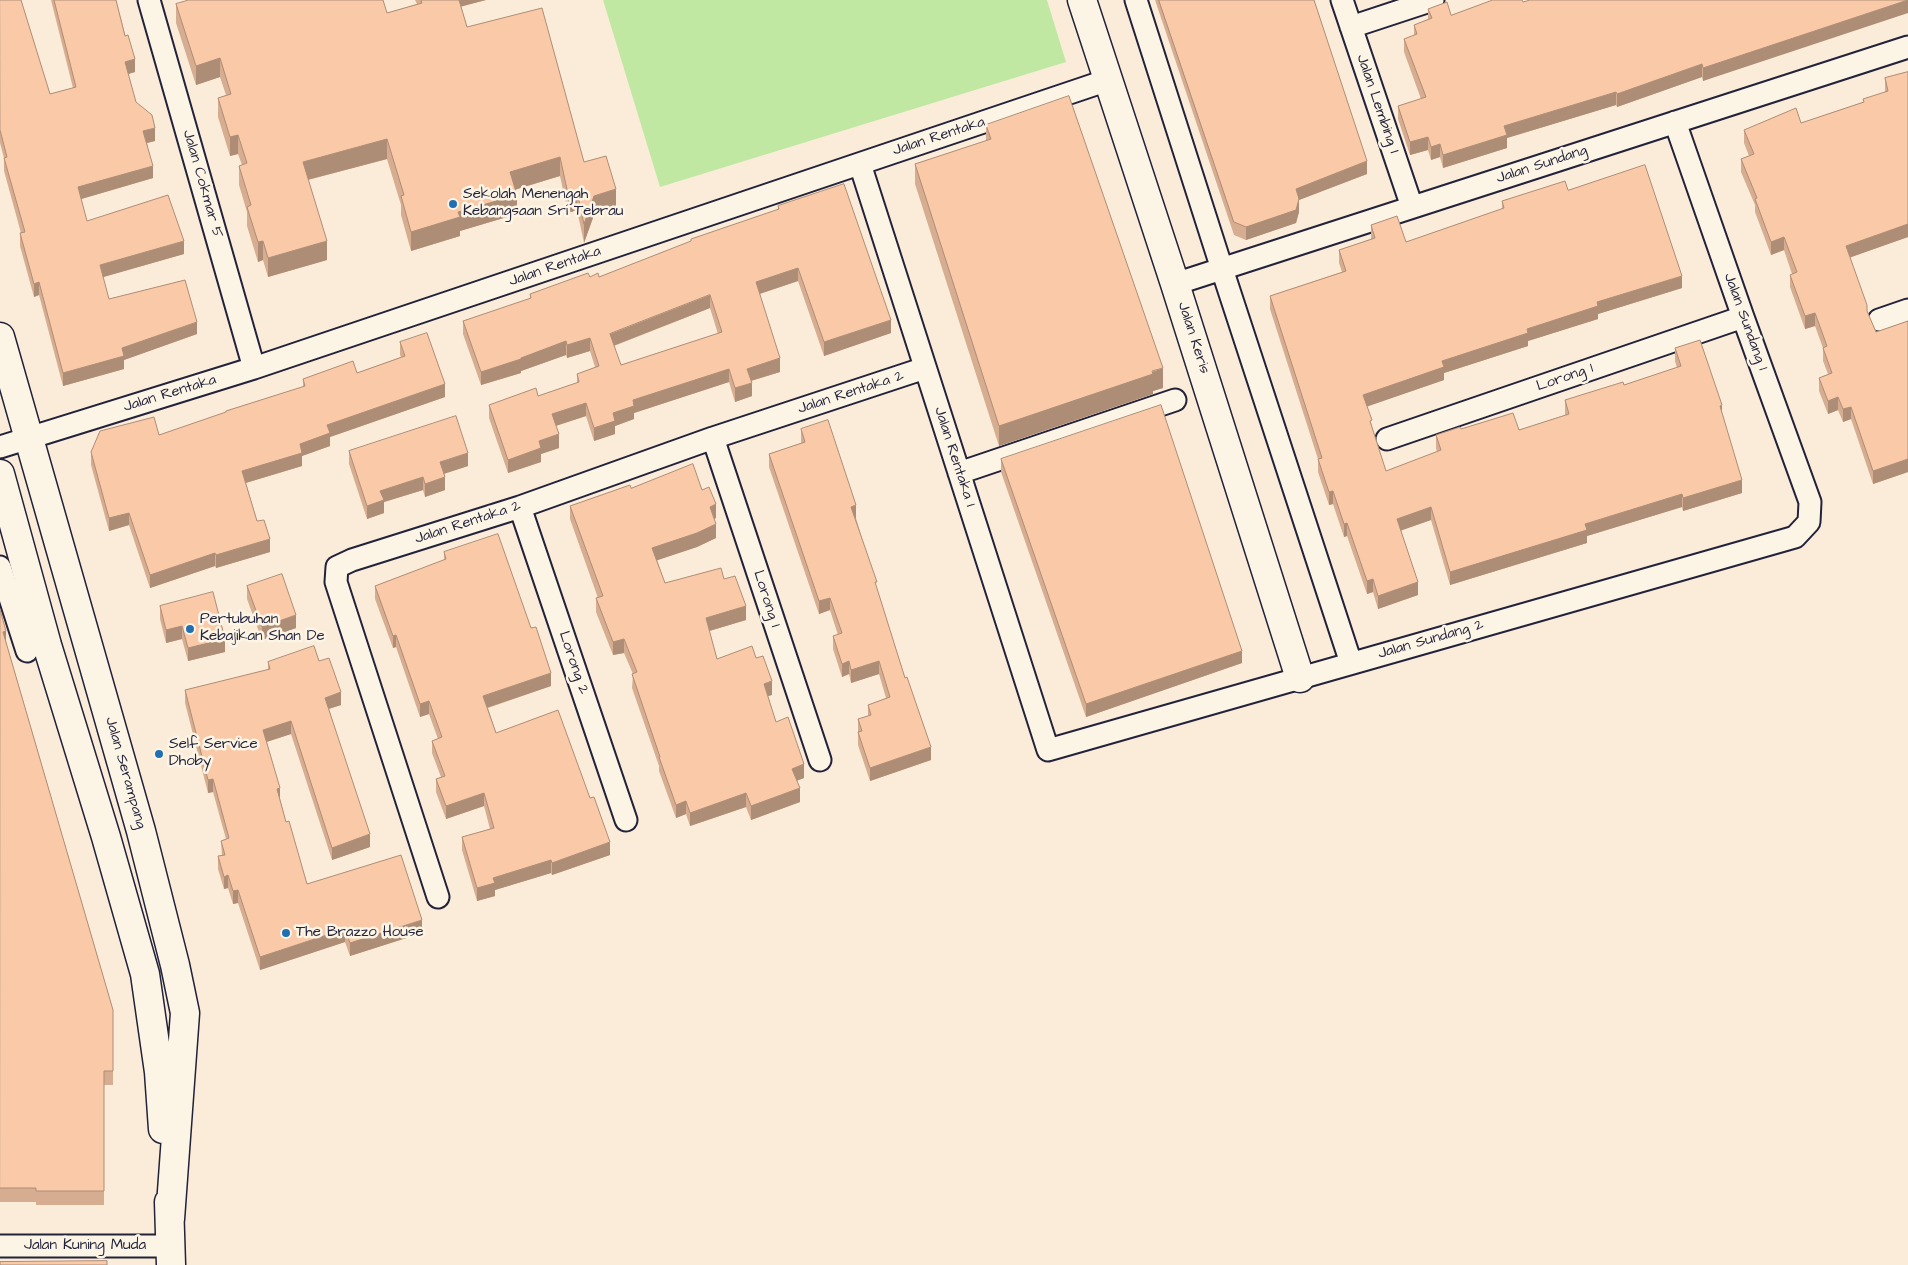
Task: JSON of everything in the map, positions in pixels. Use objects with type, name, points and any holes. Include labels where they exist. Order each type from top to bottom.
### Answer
[{"type":"main road","name":"Jalan Keris","points":[[1082,0],[1176,284],[1300,678]]},
{"type":"main road","name":"Jalan Serampang","points":[[0,336],[141,831],[175,965],[184,1013],[170,1219]]},
{"type":"main road","points":[[2,488],[42,482]]},
{"type":"main road","name":"Jalan Serampang","points":[[2,488],[145,974],[159,1072],[171,1256]]},
{"type":"street","name":"Jalan Cokmar 5","points":[[149,0],[254,368]]},
{"type":"street","points":[[1136,0],[1351,663]]},
{"type":"street","name":"Jalan Lembing 1","points":[[1342,0],[1412,207]]},
{"type":"street","points":[[1351,28],[1433,0]]},
{"type":"street","name":"Jalan Sundang","points":[[1176,284],[1908,47]]},
{"type":"street","name":"Jalan Rentaka","points":[[0,447],[254,368],[1108,80]]},
{"type":"street","name":"Jalan Sundang 1","points":[[1675,122],[1810,502],[1809,522]]},
{"type":"street","name":"Jalan Rentaka 1","points":[[860,164],[1048,750]]},
{"type":"street","points":[[1879,320],[1908,310]]},
{"type":"street","name":"Lorong 1","points":[[1387,439],[1743,317]]},
{"type":"street","name":"Jalan Rentaka 2","points":[[438,897],[336,582],[337,567],[352,560],[520,507],[713,438],[925,368]]},
{"type":"street","points":[[959,473],[1175,400]]},
{"type":"street","name":"Lorong 1","points":[[713,438],[820,760]]},
{"type":"street","name":"Lorong 2","points":[[520,507],[626,820]]},
{"type":"street","name":"Jalan Sundang 2","points":[[1048,750],[1795,537],[1809,522]]},
{"type":"street","points":[[0,567],[27,651]]},
{"type":"street","name":"Jalan Kuning Muda","points":[[0,1246],[171,1256]]},
{"type":"green space","points":[[603,0],[1047,0],[1066,62],[660,187]]},
{"type":"building","points":[[0,0],[21,0],[50,94],[76,87],[54,0],[116,0],[125,36],[128,35],[135,59],[125,62],[136,102],[152,115],[155,128],[143,131],[153,166],[78,187],[87,221],[168,195],[184,241],[100,265],[109,299],[185,280],[197,322],[122,348],[124,356],[63,373],[39,282],[34,284],[20,233],[25,232],[4,158],[7,157],[0,130]]},
{"type":"building","points":[[189,0],[383,0],[387,13],[422,3],[421,0],[459,0],[467,27],[542,8],[584,162],[606,156],[616,189],[594,196],[584,224],[577,191],[568,194],[560,157],[510,172],[517,195],[458,212],[460,217],[411,232],[401,196],[404,195],[387,139],[303,162],[327,241],[268,258],[263,241],[258,242],[247,207],[251,205],[239,166],[247,163],[238,135],[230,137],[218,98],[231,94],[220,58],[196,66],[176,4]]},
{"type":"building","points":[[1159,0],[1314,0],[1367,161],[1296,189],[1299,199],[1296,210],[1246,227],[1234,222]]},
{"type":"building","points":[[1493,0],[1522,0],[1523,2],[1530,0],[1908,0],[1703,68],[1702,64],[1617,94],[1616,92],[1504,126],[1507,135],[1443,155],[1440,144],[1431,147],[1428,137],[1410,142],[1398,106],[1426,97],[1404,39],[1417,34],[1414,25],[1432,18],[1428,9],[1447,2],[1451,15]]},
{"type":"building","points":[[1908,72],[1908,224],[1846,246],[1867,305],[1867,311],[1876,332],[1908,321],[1908,459],[1873,471],[1851,407],[1843,409],[1838,397],[1828,401],[1819,378],[1832,373],[1823,348],[1827,346],[1815,313],[1805,316],[1790,275],[1797,272],[1784,237],[1771,242],[1755,199],[1757,198],[1741,159],[1754,154],[1744,130],[1796,108],[1801,123],[1864,102],[1863,99],[1888,91],[1885,78]]},
{"type":"building","points":[[1069,96],[1163,368],[1152,371],[1153,374],[999,426],[915,164],[991,139],[986,125]]},
{"type":"building","points":[[1645,165],[1682,276],[1597,302],[1598,306],[1527,329],[1528,333],[1442,361],[1444,367],[1363,395],[1372,420],[1370,421],[1386,471],[1441,450],[1436,435],[1460,427],[1461,429],[1513,413],[1519,430],[1569,414],[1565,400],[1623,382],[1624,385],[1681,366],[1675,348],[1700,340],[1722,405],[1720,406],[1742,480],[1683,498],[1682,494],[1585,524],[1587,530],[1450,572],[1431,507],[1397,519],[1418,582],[1378,596],[1373,579],[1367,581],[1347,523],[1344,524],[1333,491],[1329,492],[1318,459],[1322,458],[1270,296],[1346,271],[1339,250],[1375,238],[1371,225],[1397,216],[1406,242],[1504,208],[1502,201],[1565,181],[1568,190]]},
{"type":"building","points":[[844,184],[891,320],[824,342],[798,268],[756,282],[780,358],[747,369],[752,383],[735,388],[729,369],[633,400],[634,406],[613,413],[615,421],[594,428],[586,403],[552,414],[559,434],[539,441],[541,448],[508,460],[489,405],[536,388],[538,396],[579,382],[577,374],[599,366],[590,338],[567,345],[566,341],[481,372],[463,321],[531,298],[530,294],[588,273],[590,277],[598,273],[599,277],[691,241],[691,239],[779,209],[778,206]],"holes":[[[710,295],[722,332],[621,365],[610,334]]]},
{"type":"building","points":[[427,333],[445,384],[327,425],[330,433],[300,444],[302,453],[242,471],[257,521],[264,520],[270,539],[216,555],[215,553],[150,575],[129,513],[109,518],[91,452],[100,431],[154,417],[159,435],[305,386],[303,379],[353,361],[357,373],[405,356],[400,342]]},
{"type":"building","points":[[1161,405],[1242,651],[1086,704],[1001,459]]},
{"type":"building","points":[[456,416],[468,453],[440,462],[445,477],[425,484],[423,477],[380,491],[384,500],[367,506],[349,451]]},
{"type":"building","points":[[828,420],[856,505],[851,507],[877,582],[875,582],[905,678],[907,677],[931,747],[870,768],[858,732],[862,731],[858,719],[871,715],[868,705],[890,697],[879,661],[851,670],[849,661],[842,664],[833,636],[842,633],[830,598],[819,601],[769,454],[805,442],[801,429]]},
{"type":"building","points":[[693,464],[702,490],[709,487],[716,504],[710,507],[716,524],[697,533],[652,548],[665,583],[721,568],[724,579],[735,576],[746,606],[706,618],[717,659],[752,646],[756,658],[763,656],[772,681],[764,684],[776,722],[788,717],[804,764],[792,769],[800,788],[751,806],[746,793],[690,813],[686,801],[676,805],[632,674],[637,672],[624,639],[613,642],[596,598],[603,596],[570,506],[630,485],[631,488]]},
{"type":"building","points":[[498,534],[531,628],[536,627],[551,673],[483,696],[496,733],[558,710],[590,798],[594,797],[610,842],[552,863],[551,860],[493,878],[495,883],[477,888],[462,837],[494,828],[484,793],[446,806],[436,779],[445,776],[432,741],[442,737],[429,701],[420,704],[396,635],[393,636],[375,586],[446,559],[444,552]]},
{"type":"building","points":[[282,574],[296,615],[262,627],[247,586]]},
{"type":"building","name":"Pertubuhan Kebajikan Shan De","points":[[213,592],[225,639],[188,648],[182,626],[166,630],[160,606]]},
{"type":"building","points":[[0,610],[6,631],[3,632],[113,1010],[113,1071],[104,1071],[104,1191],[36,1191],[36,1188],[0,1188]]},
{"type":"building","points":[[314,646],[319,661],[329,658],[341,692],[325,698],[370,834],[332,848],[291,721],[263,730],[280,788],[277,789],[286,822],[289,821],[307,884],[401,855],[422,920],[350,943],[345,929],[260,957],[238,890],[233,891],[228,875],[224,877],[218,856],[225,855],[221,841],[229,838],[213,779],[208,780],[185,690],[270,669],[268,662]]},
{"type":"building","points":[[107,1261],[107,1265],[0,1265],[0,1262]]},
{"type":"place","name":"Sekolah Menengah Kebangsaan Sri Tebrau","points":[[453,204]]},
{"type":"place","name":"Pertubuhan Kebajikan Shan De","points":[[190,629]]},
{"type":"place","name":"Self Service Dhoby","points":[[159,754]]},
{"type":"place","name":"The Brazzo House","points":[[286,933]]}]
